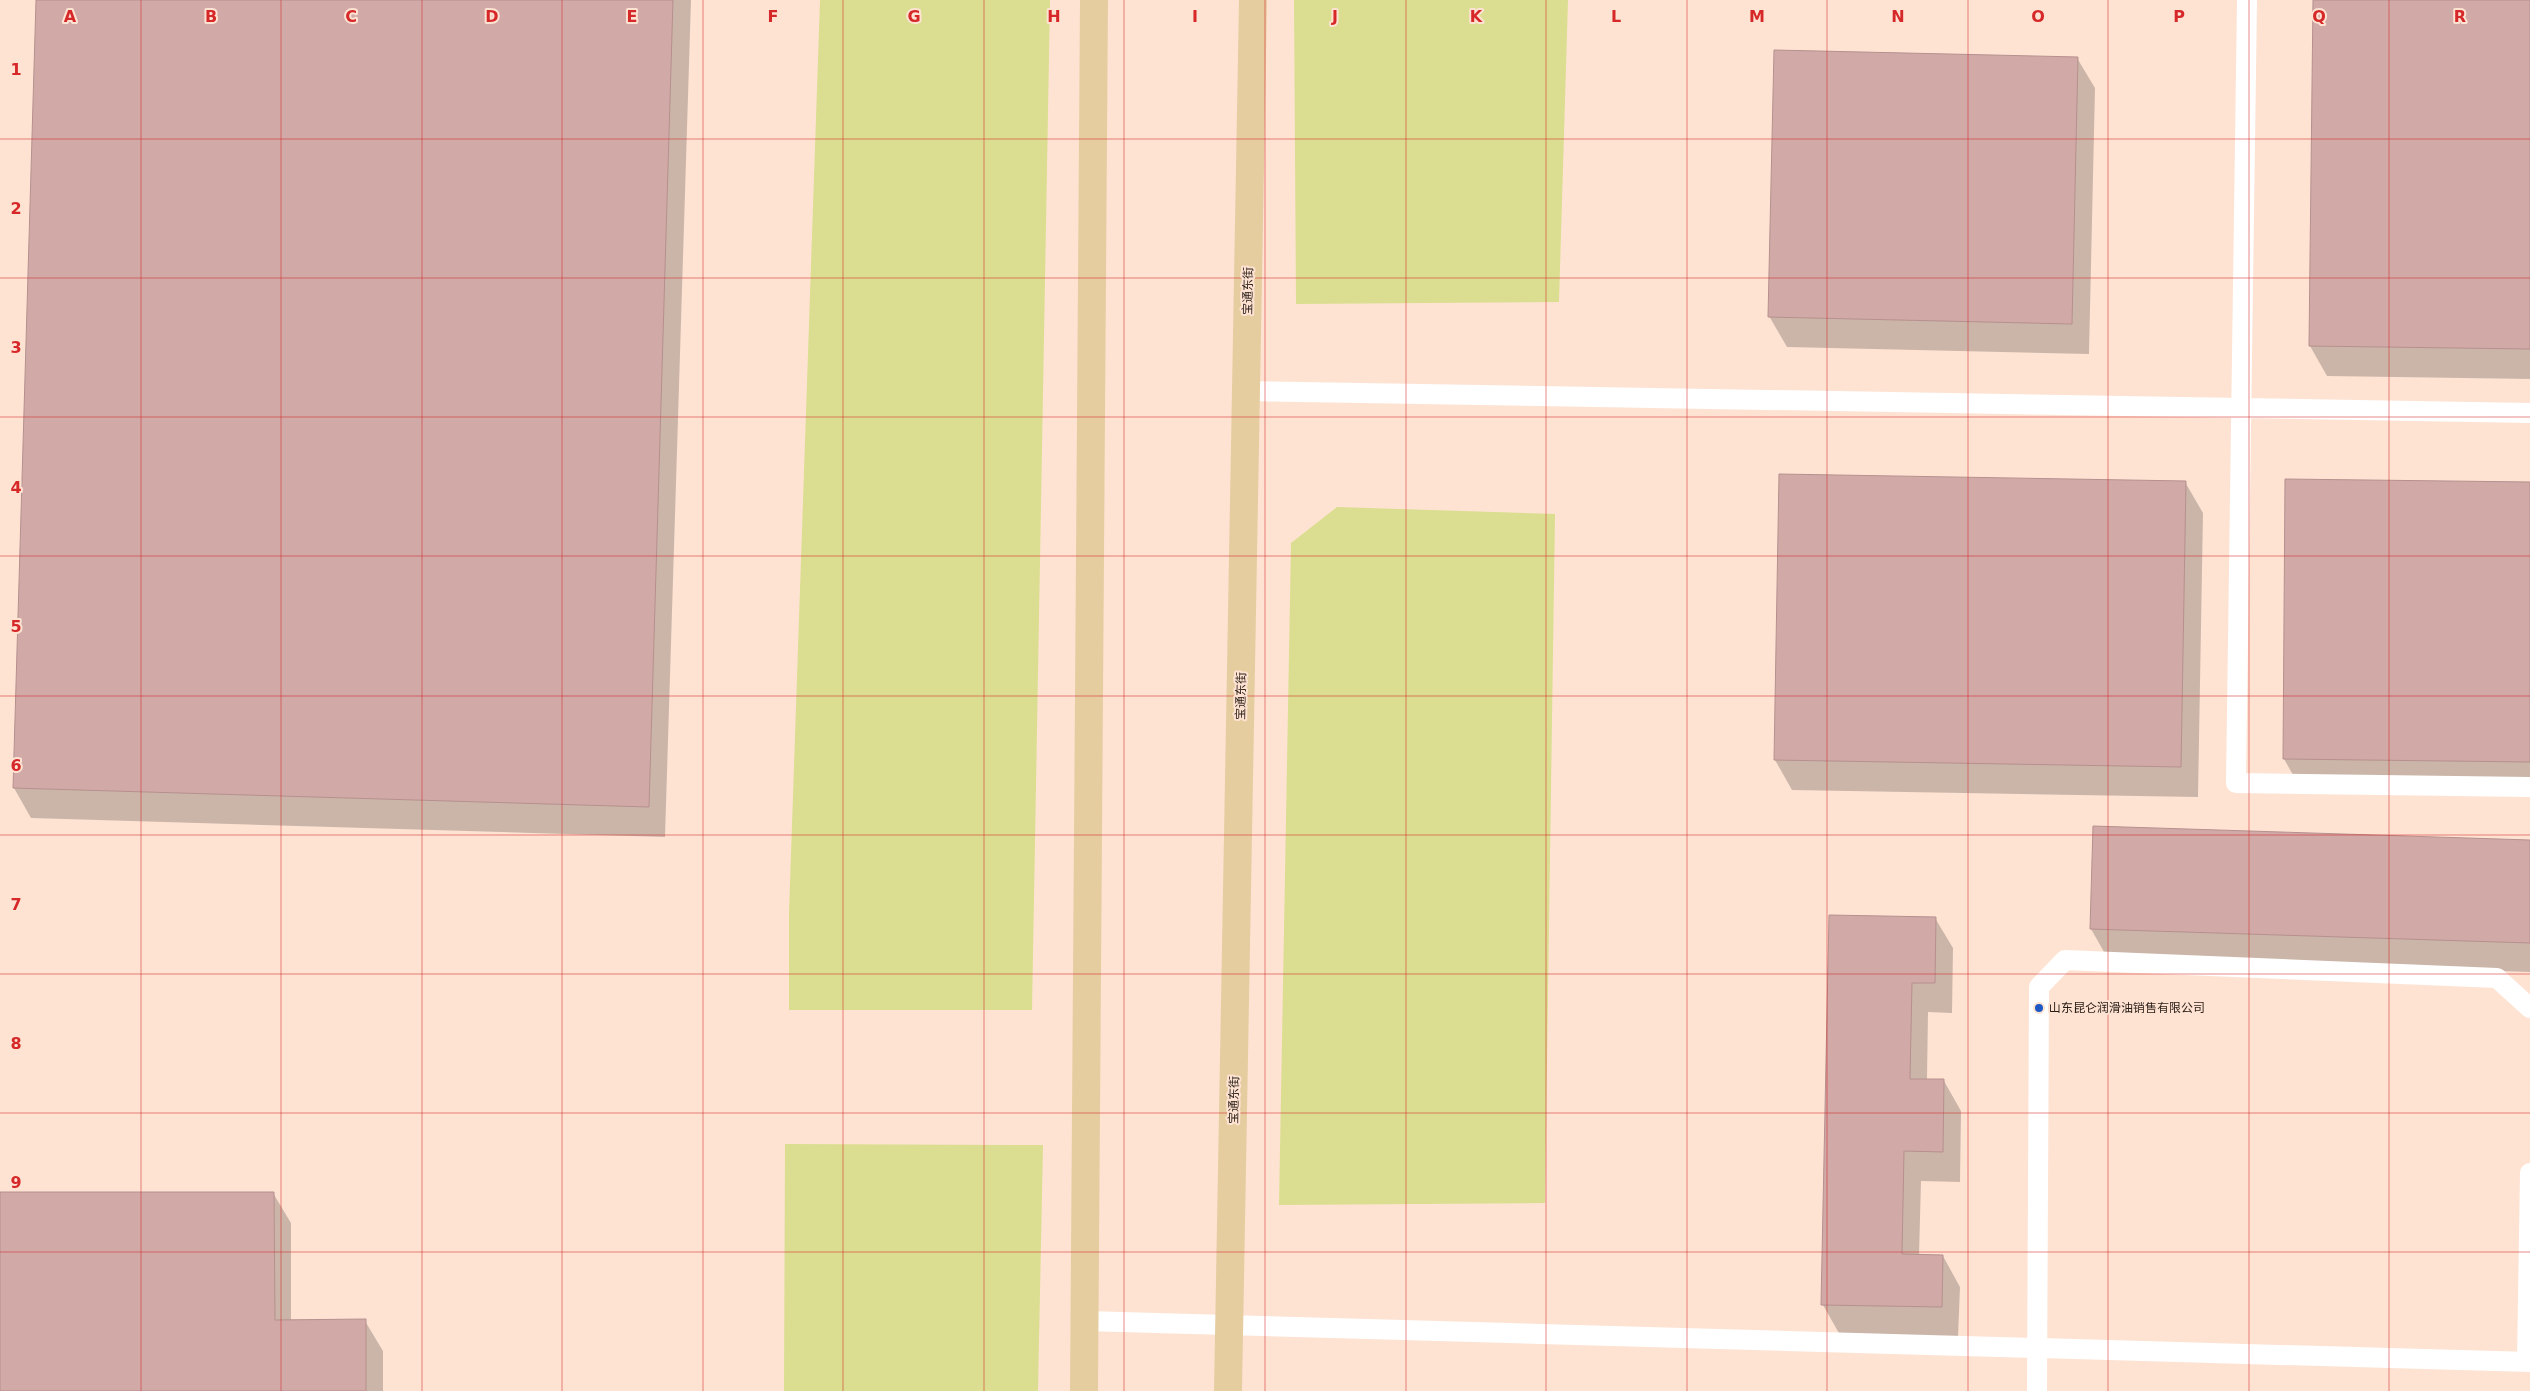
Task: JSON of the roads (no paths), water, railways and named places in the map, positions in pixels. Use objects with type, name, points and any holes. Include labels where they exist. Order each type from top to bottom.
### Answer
[{"type":"main road","points":[[1084,1391],[1094,0]]},
{"type":"main road","name":"宝通东街","points":[[1228,1391],[1254,0]]},
{"type":"lane","points":[[2247,0],[2236,783],[2530,787]]},
{"type":"lane","points":[[1247,392],[2530,412]]},
{"type":"lane","points":[[2036,1391],[2039,987],[2064,960],[2497,978],[2530,1008]]},
{"type":"lane","points":[[1085,1321],[2528,1362],[2530,1173]]},
{"type":"place","name":"山东昆仑润滑油销售有限公司","points":[[2039,1008]]}]
